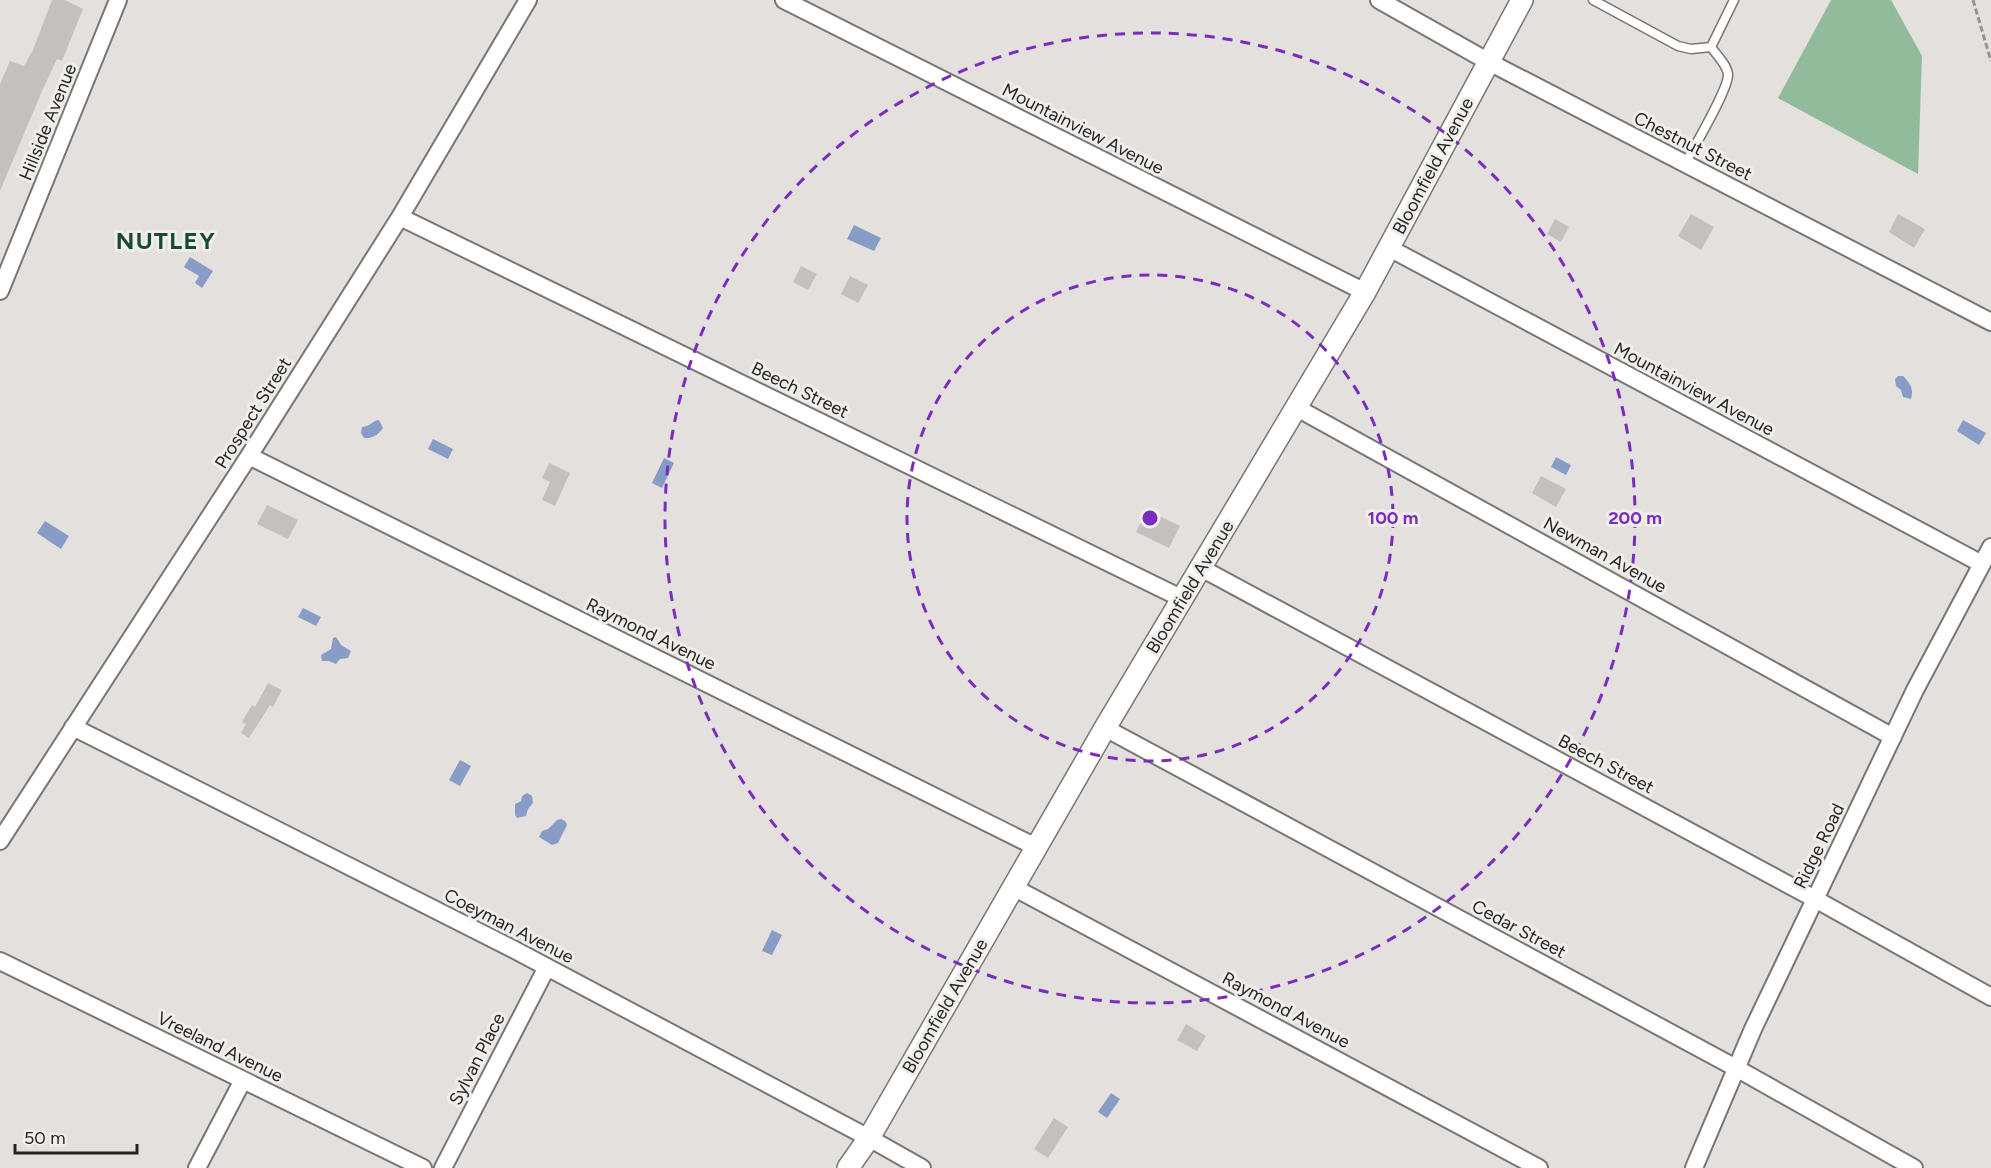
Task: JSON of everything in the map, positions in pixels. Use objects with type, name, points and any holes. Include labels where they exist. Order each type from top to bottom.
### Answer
[{"type":"street","name":"Hillside Avenue","points":[[0,291],[118,0]]},
{"type":"street","name":"Prospect Street","points":[[0,841],[249,456],[400,217],[528,0]]},
{"type":"street","name":"Mountainview Avenue","points":[[784,0],[1365,292]]},
{"type":"street","name":"Chestnut Street","points":[[1379,0],[1489,62],[1991,322]]},
{"type":"street","name":"Bloomfield Avenue","points":[[848,1168],[869,1138],[1105,728],[1298,408],[1365,292],[1522,0]]},
{"type":"street","name":"Beech Street","points":[[400,217],[1183,599]]},
{"type":"street","name":"Mountainview Avenue","points":[[1389,249],[1982,564]]},
{"type":"street","name":"Newman Avenue","points":[[1298,408],[1893,737]]},
{"type":"street","name":"Raymond Avenue","points":[[249,456],[1036,847]]},
{"type":"street","name":"Ridge Road","points":[[1694,1168],[1736,1068],[1815,899],[1893,737],[1991,547]]},
{"type":"street","name":"Beech Street","points":[[1201,568],[1815,899],[1991,997]]},
{"type":"street","name":"Coeyman Avenue","points":[[74,728],[547,967],[922,1168]]},
{"type":"street","name":"Cedar Street","points":[[1105,728],[1736,1068],[1914,1168]]},
{"type":"street","name":"Raymond Avenue","points":[[1013,887],[1539,1168]]},
{"type":"street","name":"Vreeland Avenue","points":[[0,961],[423,1168]]},
{"type":"street","name":"Sylvan Place","points":[[443,1168],[547,967]]},
{"type":"street","points":[[197,1168],[243,1080]]},
{"type":"lane","points":[[1593,0],[1678,46],[1692,49],[1711,47]]},
{"type":"lane","points":[[1711,47],[1734,0]]},
{"type":"lane","points":[[1685,164],[1728,77],[1728,71],[1711,47]]},
{"type":"path","points":[[1973,0],[1991,61]]},
{"type":"green space","points":[[1831,0],[1891,0],[1922,56],[1918,174],[1778,98]]},
{"type":"water","points":[[854,225],[881,238],[874,251],[847,239]]},
{"type":"water","points":[[190,257],[213,271],[202,288],[195,283],[199,276],[184,267]]},
{"type":"water","points":[[1903,376],[1909,383],[1912,389],[1911,399],[1903,397],[1901,390],[1896,386],[1895,379]]},
{"type":"water","points":[[379,420],[383,428],[377,435],[364,438],[361,433],[362,427]]},
{"type":"water","points":[[1963,420],[1986,433],[1979,445],[1957,431]]},
{"type":"water","points":[[433,439],[453,449],[448,459],[428,449]]},
{"type":"water","points":[[1556,457],[1571,465],[1566,475],[1551,467]]},
{"type":"water","points":[[664,458],[674,463],[662,488],[652,483]]},
{"type":"water","points":[[45,521],[69,536],[61,549],[37,533]]},
{"type":"water","points":[[303,608],[321,617],[316,626],[298,617]]},
{"type":"water","points":[[336,637],[341,645],[351,651],[348,658],[340,659],[336,664],[322,661],[321,655],[331,649],[333,638]]},
{"type":"water","points":[[460,760],[471,766],[460,786],[449,780]]},
{"type":"water","points":[[527,793],[532,796],[533,803],[526,816],[517,818],[515,804],[521,801],[522,796]]},
{"type":"water","points":[[561,819],[567,825],[558,843],[552,845],[539,837],[542,831]]},
{"type":"water","points":[[772,930],[782,935],[772,955],[762,951]]},
{"type":"water","points":[[1111,1093],[1120,1099],[1107,1118],[1098,1112]]},
{"type":"building","points":[[52,0],[65,0],[83,9],[62,61],[57,59],[42,91],[0,191],[0,84],[10,61],[24,66],[33,50]]},
{"type":"building","points":[[1691,214],[1714,227],[1701,250],[1678,236]]},
{"type":"building","points":[[1898,214],[1925,229],[1914,248],[1889,232]]},
{"type":"building","points":[[1555,219],[1569,227],[1561,242],[1547,234]]},
{"type":"building","points":[[801,266],[817,274],[808,290],[793,282]]},
{"type":"building","points":[[850,276],[868,285],[858,303],[841,294]]},
{"type":"building","points":[[549,463],[570,473],[555,506],[542,500],[550,482],[542,478]]},
{"type":"building","points":[[1541,476],[1566,489],[1556,507],[1532,493]]},
{"type":"building","points":[[267,505],[298,520],[288,539],[257,524]]},
{"type":"building","points":[[1147,510],[1180,526],[1169,548],[1136,532]]},
{"type":"building","points":[[268,683],[282,690],[273,707],[270,705],[249,738],[241,733],[246,724],[242,722],[252,705],[255,707]]},
{"type":"building","points":[[1186,1024],[1206,1036],[1197,1051],[1177,1040]]},
{"type":"building","points":[[1054,1118],[1068,1127],[1048,1158],[1034,1149]]},
{"type":"district","name":"NUTLEY","points":[[166,241]]}]
